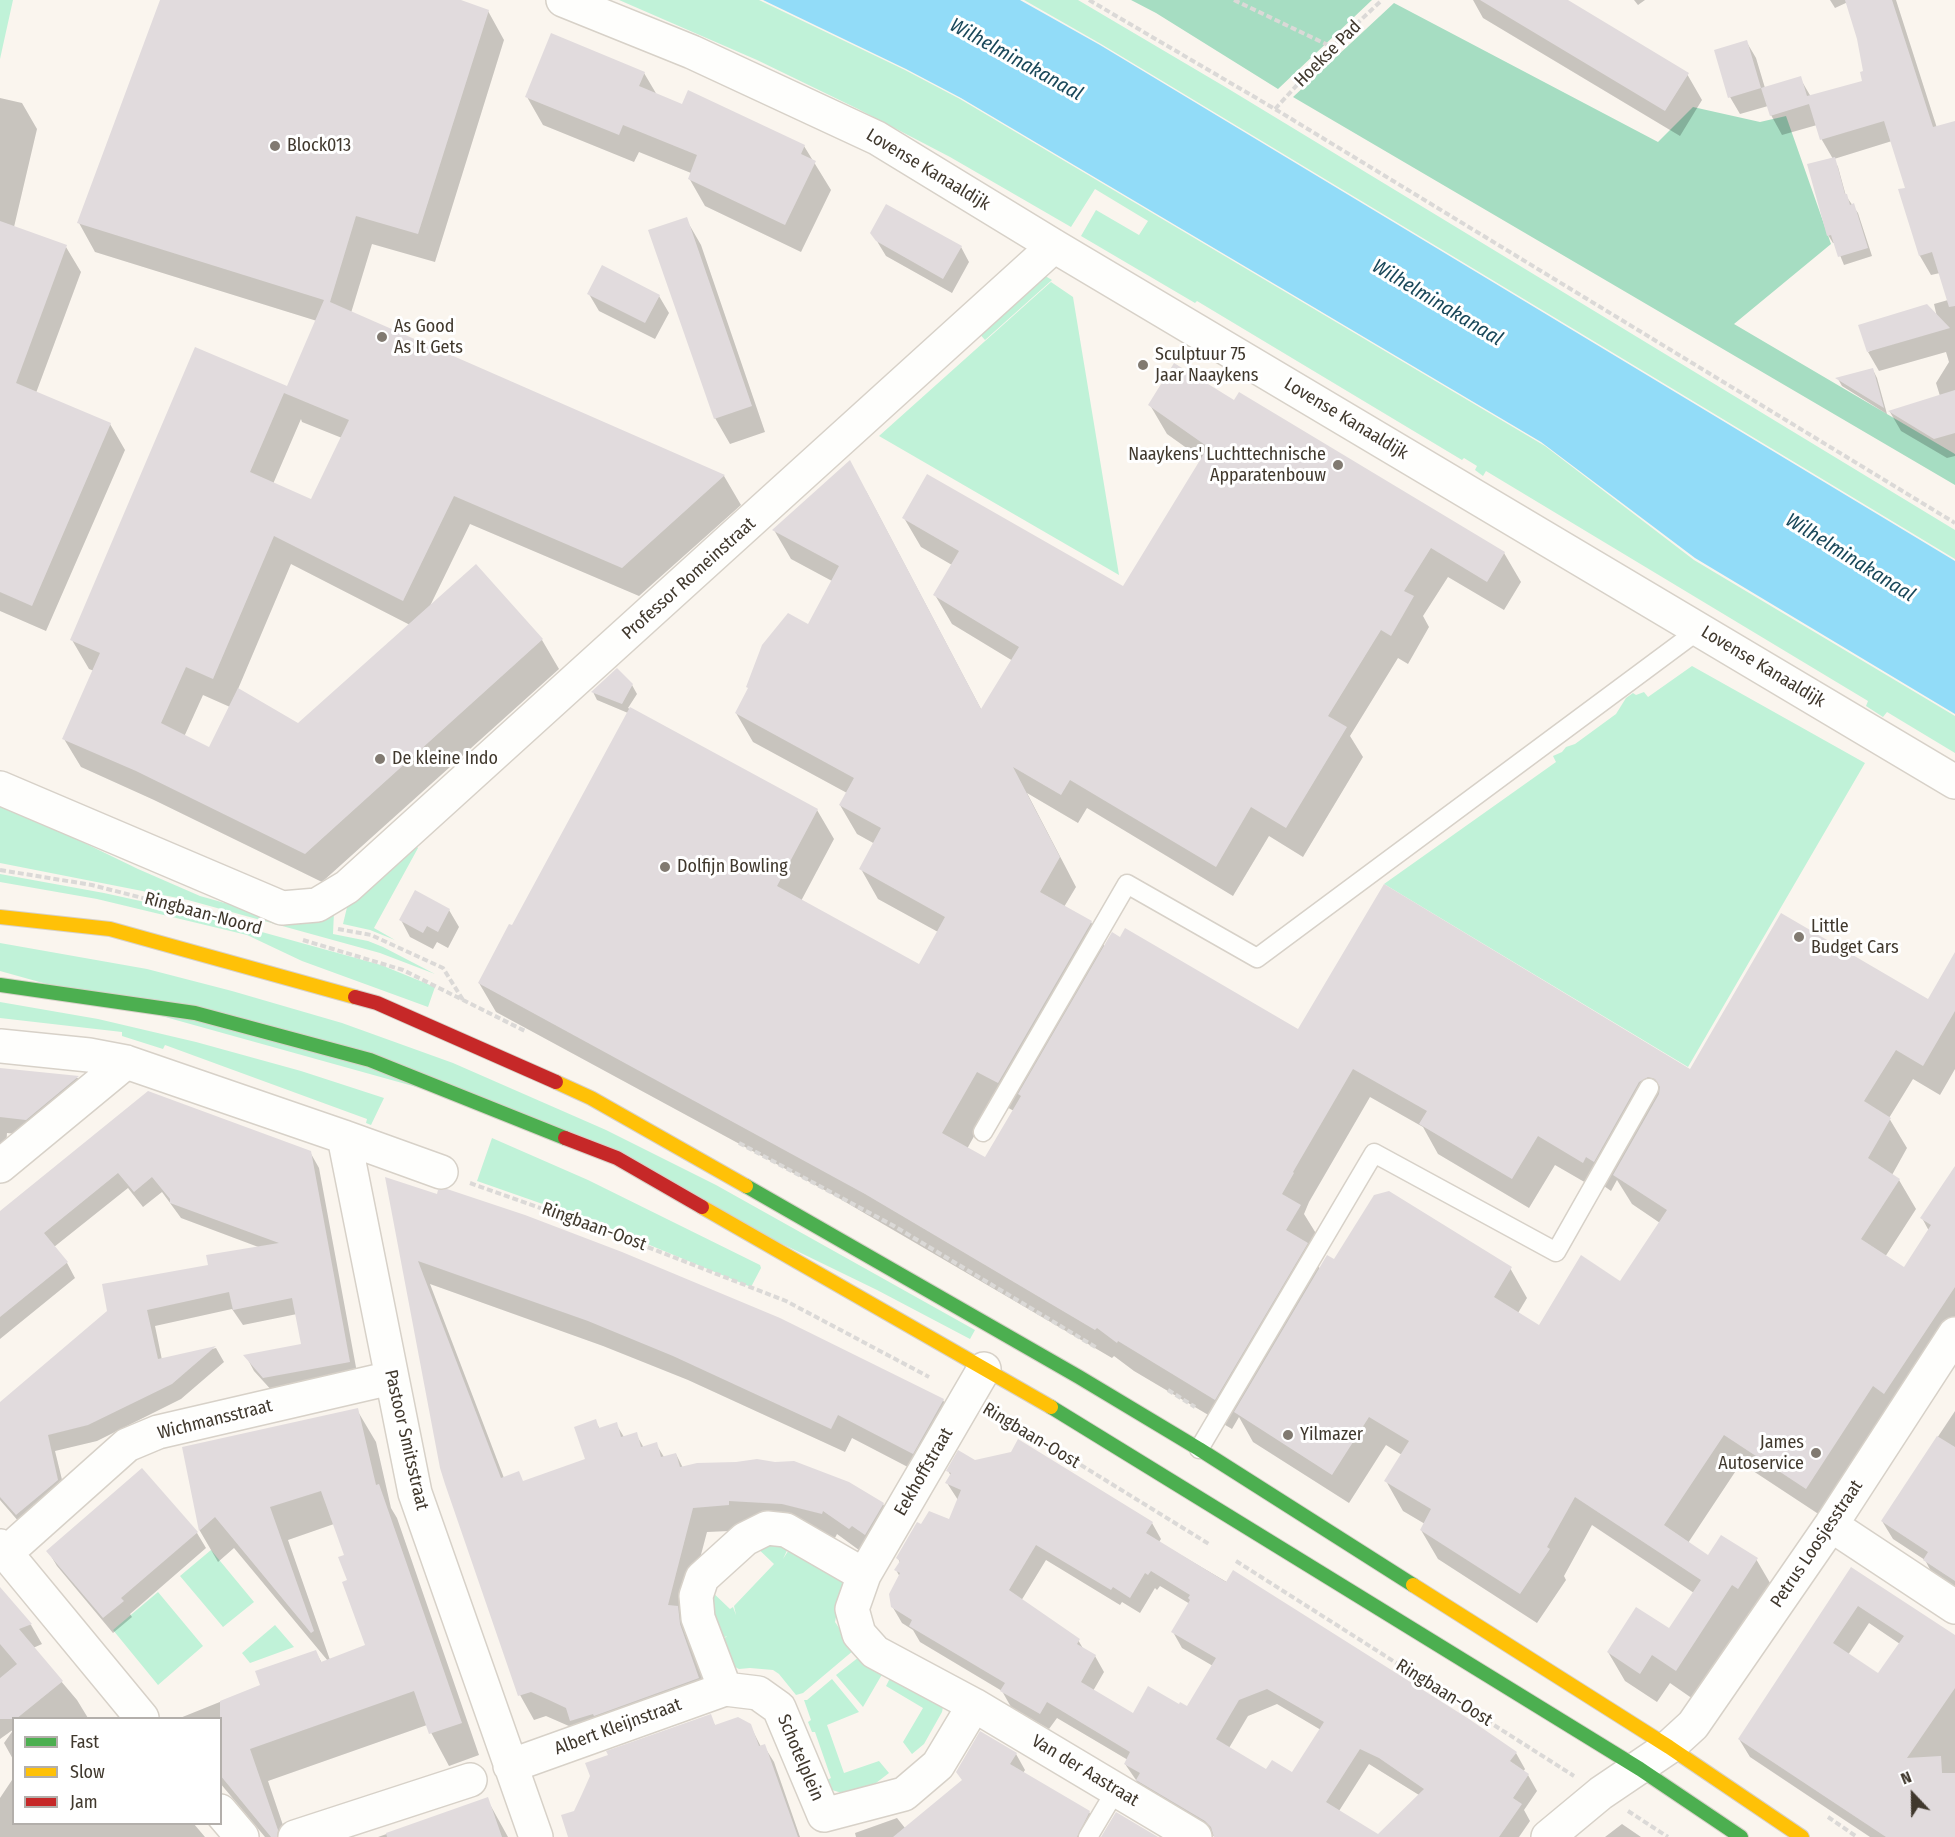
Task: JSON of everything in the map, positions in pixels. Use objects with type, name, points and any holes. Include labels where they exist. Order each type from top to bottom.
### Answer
[{"type":"main road","points":[[0,917],[110,929],[377,1003],[591,1098],[1079,1377],[1199,1449],[1669,1747],[1803,1837]]},
{"type":"main road","name":"Ringbaan-Oost","points":[[0,985],[195,1013],[370,1060],[617,1158],[1063,1414],[1640,1769],[1741,1837]]},
{"type":"street","name":"Lovense Kanaaldijk","points":[[563,0],[692,52],[877,138],[1054,246],[1955,782]]},
{"type":"street","name":"Professor Romeinstraat","points":[[317,905],[347,887],[1054,246]]},
{"type":"street","name":"Ringbaan-Noord","points":[[0,788],[282,908],[317,905]]},
{"type":"street","points":[[0,1046],[89,1055],[126,1062],[441,1172]]},
{"type":"street","points":[[0,1166],[126,1062]]},
{"type":"street","name":"Pastoor Smitsstraat","points":[[344,1137],[416,1493],[536,1837]]},
{"type":"street","name":"Petrus Loosjesstraat","points":[[1669,1747],[1693,1725],[1831,1525],[1955,1334]]},
{"type":"street","name":"Eekhoffstraat","points":[[864,1575],[984,1369]]},
{"type":"street","name":"Wichmansstraat","points":[[3,1550],[128,1445],[158,1432],[391,1378]]},
{"type":"street","points":[[1831,1525],[1955,1607]]},
{"type":"street","points":[[725,1689],[698,1618],[696,1596],[702,1578],[745,1539],[767,1528],[786,1530],[864,1575],[852,1610],[859,1634],[875,1652],[974,1705]]},
{"type":"street","points":[[3,1550],[140,1717]]},
{"type":"street","name":"Albert Kleijnstraat","points":[[510,1766],[725,1689]]},
{"type":"street","name":"Schotelplein","points":[[725,1689],[758,1693],[779,1708],[827,1826],[904,1794],[938,1765],[974,1705]]},
{"type":"street","name":"Van der Aastraat","points":[[974,1705],[1196,1837]]},
{"type":"street","points":[[1548,1837],[1601,1793],[1640,1769],[1669,1747]]},
{"type":"street","points":[[295,1837],[470,1779]]},
{"type":"street","points":[[222,1813],[242,1837]]},
{"type":"lane","points":[[983,1132],[1127,884],[1257,958],[1700,629]]},
{"type":"lane","points":[[1199,1449],[1374,1153],[1556,1252],[1649,1088]]},
{"type":"lane","points":[[1088,1837],[1116,1790]]},
{"type":"path","points":[[1089,0],[1275,109],[1955,523]]},
{"type":"path","points":[[1234,0],[1332,48]]},
{"type":"path","name":"Hoekse Pad","points":[[1275,109],[1332,48],[1382,0]]},
{"type":"path","name":"Ringbaan-Noord","points":[[0,870],[92,885],[225,920]]},
{"type":"path","points":[[347,887],[339,910],[338,930],[370,935],[443,968],[464,1001]]},
{"type":"path","points":[[303,940],[403,970]]},
{"type":"path","name":"Ringbaan-Oost","points":[[441,1172],[627,1239],[786,1301],[967,1398]]},
{"type":"path","name":"Ringbaan-Oost","points":[[1048,1445],[1210,1545]]},
{"type":"path","name":"Ringbaan-Oost","points":[[1231,1557],[1668,1837]]},
{"type":"green space","points":[[0,0],[13,0],[0,59]]},
{"type":"green space","points":[[619,0],[759,0],[960,99],[1545,446],[1694,560],[1955,716],[1955,753],[1887,712],[1883,717],[1866,706],[1868,701],[1486,471],[1483,476],[1475,470],[1477,466],[1464,458],[1462,460],[1197,301],[1195,303],[1081,236],[1096,210],[1139,235],[1148,221],[1095,189],[1071,227],[950,157],[858,109],[757,60]]},
{"type":"green space","points":[[1024,0],[1078,0],[1227,88],[1955,530],[1955,559],[1101,44]]},
{"type":"green space","points":[[1131,0],[1372,0],[1278,89],[1156,13]]},
{"type":"green space","points":[[1394,3],[1658,142],[1693,107],[1760,122],[1786,116],[1831,244],[1734,324],[1955,454],[1955,485],[1293,97]]},
{"type":"green space","points":[[1030,267],[1052,280],[985,340],[969,322]]},
{"type":"green space","points":[[1051,282],[1073,297],[1119,575],[879,436]]},
{"type":"green space","points":[[1692,666],[1865,763],[1688,1067],[1384,884],[1556,762],[1553,756],[1575,744],[1616,714],[1626,698],[1633,693],[1636,695],[1644,692],[1648,697]]},
{"type":"green space","points":[[0,802],[138,869],[200,896],[239,907],[334,912],[333,934],[368,941],[435,974],[380,953],[188,900],[0,863]]},
{"type":"green space","points":[[410,840],[418,848],[374,928],[395,940],[370,930],[343,924],[349,899]]},
{"type":"green space","points":[[0,874],[186,911],[381,965],[435,987],[428,1007],[302,961],[247,935],[97,899],[0,882]]},
{"type":"green space","points":[[0,943],[147,969],[232,991],[342,1023],[453,1063],[606,1130],[716,1185],[975,1330],[970,1339],[877,1290],[517,1115],[0,971]]},
{"type":"green space","points":[[0,1002],[98,1019],[196,1042],[301,1071],[384,1098],[371,1125],[366,1123],[367,1119],[165,1045],[163,1049],[122,1036],[122,1032],[0,1018]]},
{"type":"green space","points":[[492,1138],[588,1180],[760,1265],[761,1268],[751,1287],[594,1222],[477,1181]]},
{"type":"green space","points":[[752,1543],[790,1544],[783,1559],[792,1545],[840,1574],[843,1584],[835,1622],[854,1650],[803,1693],[796,1695],[773,1670],[739,1669],[733,1666],[721,1641],[727,1636],[718,1640],[709,1589],[730,1609],[733,1607],[736,1615],[734,1606],[774,1564]]},
{"type":"green space","points":[[211,1550],[254,1602],[223,1627],[180,1576]]},
{"type":"green space","points":[[158,1592],[203,1646],[158,1685],[113,1630]]},
{"type":"green space","points":[[275,1625],[294,1647],[250,1663],[242,1653]]},
{"type":"green space","points":[[859,1657],[884,1671],[863,1707],[836,1675]]},
{"type":"green space","points":[[891,1676],[943,1707],[924,1744],[912,1754],[903,1742],[923,1708],[886,1686]]},
{"type":"green space","points":[[832,1679],[859,1712],[827,1725],[844,1773],[879,1761],[889,1773],[876,1783],[842,1793],[832,1790],[825,1781],[831,1778],[815,1732],[812,1732],[808,1722],[811,1720],[804,1700],[807,1700]]},
{"type":"water","name":"Wilhelminakanaal","points":[[763,0],[1020,0],[1100,45],[1955,561],[1955,714],[1695,558],[1541,442],[961,98]]},
{"type":"building","points":[[160,0],[461,0],[489,10],[418,234],[356,216],[330,302],[725,475],[622,568],[454,496],[403,601],[274,536],[213,679],[186,667],[161,723],[209,747],[238,688],[298,723],[476,564],[543,639],[305,854],[136,771],[62,739],[100,653],[70,640],[195,347],[287,386],[250,472],[311,499],[349,420],[284,393],[324,300],[77,223]]},
{"type":"building","points":[[1480,0],[1568,0],[1689,73],[1665,111]]},
{"type":"building","points":[[1845,0],[1892,0],[1933,127],[1955,121],[1955,306],[1949,307],[1932,252],[1919,256],[1898,189],[1905,188],[1884,121],[1820,140],[1809,104],[1770,116],[1761,88],[1801,76],[1807,96],[1862,81],[1860,72],[1863,71],[1857,39]]},
{"type":"building","points":[[551,33],[645,72],[639,86],[682,104],[688,90],[805,145],[801,154],[816,161],[785,225],[688,179],[697,155],[623,125],[619,135],[525,97]]},
{"type":"building","points":[[1747,40],[1761,88],[1728,98],[1714,50]]},
{"type":"building","points":[[1835,157],[1845,194],[1847,194],[1850,205],[1854,203],[1868,248],[1838,257],[1831,235],[1827,236],[1807,164]]},
{"type":"building","points":[[886,204],[962,246],[943,279],[876,241],[870,233]]},
{"type":"building","points":[[687,217],[752,406],[714,419],[648,230]]},
{"type":"building","points":[[0,221],[67,245],[16,383],[111,423],[32,606],[0,592]]},
{"type":"building","points":[[602,265],[660,295],[645,323],[587,294]]},
{"type":"building","points":[[1927,304],[1950,328],[1867,352],[1858,325]]},
{"type":"building","points":[[1174,363],[1234,400],[1239,392],[1505,552],[1487,582],[1431,548],[1404,591],[1414,596],[1391,636],[1381,630],[1328,716],[1347,727],[1286,828],[1251,807],[1216,867],[1070,780],[1061,795],[1013,767],[1060,857],[1040,892],[1092,921],[998,1083],[977,1072],[942,1133],[985,1157],[1021,1096],[1018,1094],[1112,932],[1120,937],[1125,928],[1298,1029],[1384,884],[1690,1069],[1781,913],[1928,999],[1955,952],[1955,1011],[1923,1066],[1896,1050],[1864,1101],[1891,1118],[1868,1158],[1900,1179],[1861,1239],[1904,1267],[1931,1225],[1920,1218],[1955,1166],[1955,1287],[1884,1394],[1873,1386],[1806,1489],[1724,1435],[1664,1525],[1708,1555],[1721,1535],[1758,1558],[1738,1589],[1732,1585],[1676,1671],[1652,1655],[1640,1674],[1607,1652],[1636,1607],[1669,1628],[1701,1580],[1575,1497],[1547,1547],[1550,1549],[1520,1594],[1420,1530],[1431,1509],[1384,1481],[1409,1441],[1369,1417],[1332,1475],[1234,1412],[1327,1255],[1334,1259],[1374,1195],[1389,1191],[1512,1267],[1494,1297],[1539,1325],[1581,1255],[1620,1281],[1667,1210],[1613,1175],[1659,1094],[1660,1087],[1655,1079],[1648,1077],[1639,1082],[1594,1162],[1586,1157],[1583,1163],[1538,1136],[1512,1179],[1419,1124],[1427,1111],[1353,1069],[1282,1194],[1301,1205],[1286,1230],[1308,1243],[1215,1400],[1118,1341],[1117,1343],[1097,1328],[1095,1330],[865,1194],[478,983],[509,924],[512,925],[630,707],[818,809],[777,886],[919,964],[945,917],[859,869],[881,828],[839,805],[854,778],[735,713],[748,688],[746,687],[762,645],[788,613],[808,624],[839,566],[772,530],[850,460],[981,709],[1019,647],[933,595],[959,551],[902,518],[927,474],[1123,586],[1208,447],[1148,405]]},
{"type":"building","points":[[1873,368],[1884,408],[1835,378]]},
{"type":"building","points":[[1955,390],[1955,433],[1934,439],[1888,411]]},
{"type":"building","points":[[617,668],[633,684],[622,704],[591,692]]},
{"type":"building","points":[[415,890],[450,909],[438,932],[427,926],[423,933],[399,920]]},
{"type":"building","points":[[0,1068],[79,1076],[26,1120],[0,1117]]},
{"type":"building","points":[[148,1091],[311,1151],[350,1362],[263,1378],[243,1355],[301,1344],[292,1298],[233,1310],[229,1292],[147,1310],[158,1359],[216,1346],[172,1384],[88,1425],[48,1435],[58,1480],[16,1515],[0,1497],[0,1402],[107,1311],[102,1284],[208,1265],[206,1255],[279,1243],[170,1203],[170,1199],[152,1177],[134,1192],[118,1173],[44,1233],[68,1262],[0,1317],[0,1211]]},
{"type":"building","points":[[385,1177],[437,1194],[438,1190],[447,1189],[525,1215],[622,1252],[780,1318],[944,1399],[913,1454],[838,1415],[831,1429],[673,1356],[588,1321],[418,1261],[501,1478],[519,1471],[523,1481],[585,1459],[574,1427],[596,1419],[599,1428],[617,1422],[621,1437],[637,1432],[641,1447],[657,1442],[661,1457],[676,1453],[680,1467],[697,1463],[757,1459],[775,1462],[794,1461],[849,1482],[884,1503],[865,1535],[852,1526],[849,1529],[823,1511],[822,1514],[782,1504],[729,1501],[729,1505],[693,1508],[668,1605],[678,1606],[680,1624],[699,1678],[594,1716],[593,1714],[570,1721],[566,1708],[531,1692],[518,1696],[445,1484],[440,1468]]},
{"type":"building","points":[[358,1408],[376,1485],[379,1484],[462,1723],[429,1734],[414,1691],[250,1749],[278,1830],[277,1837],[271,1837],[222,1777],[220,1701],[260,1685],[255,1671],[316,1650],[321,1662],[365,1645],[342,1582],[347,1580],[338,1557],[344,1555],[321,1491],[270,1507],[314,1631],[311,1633],[215,1517],[199,1531],[182,1447]]},
{"type":"building","points":[[1937,1436],[1955,1447],[1955,1581],[1923,1560],[1928,1552],[1881,1521]]},
{"type":"building","points":[[1018,1439],[1153,1522],[1146,1533],[1226,1582],[1233,1570],[1469,1719],[1517,1752],[1510,1761],[1529,1774],[1513,1798],[1522,1804],[1499,1837],[1214,1837],[1211,1827],[1205,1821],[1136,1780],[1140,1773],[1124,1764],[1130,1752],[1047,1702],[1040,1714],[1000,1691],[1005,1683],[909,1626],[912,1620],[891,1607],[889,1594],[900,1573],[894,1570],[900,1561],[896,1558],[917,1522],[921,1524],[929,1511],[949,1519],[961,1490],[945,1483],[951,1473],[946,1471],[958,1450],[975,1460],[1011,1452]],"holes":[[[1036,1545],[1111,1590],[1113,1587],[1130,1598],[1145,1573],[1148,1575],[1151,1571],[1190,1595],[1188,1598],[1190,1600],[1171,1632],[1216,1658],[1187,1706],[1180,1702],[1179,1704],[1148,1686],[1133,1713],[1081,1682],[1096,1655],[1077,1644],[1080,1639],[1009,1590]],[[1267,1689],[1324,1722],[1292,1772],[1272,1760],[1266,1769],[1216,1739],[1239,1700]],[[1360,1749],[1379,1758],[1424,1789],[1378,1834],[1326,1802]]]},
{"type":"building","points":[[142,1468],[198,1532],[121,1598],[124,1601],[103,1618],[46,1551]]},
{"type":"building","points":[[1851,1567],[1955,1635],[1955,1688],[1907,1758],[1941,1756],[1942,1773],[1955,1773],[1955,1837],[1886,1837],[1738,1739]],"holes":[[[1858,1606],[1904,1636],[1878,1673],[1833,1643]]]},
{"type":"building","points":[[0,1587],[32,1624],[19,1629],[63,1681],[18,1717],[12,1717],[12,1719],[0,1719],[0,1678],[17,1664],[0,1644]]},
{"type":"building","points":[[711,1714],[715,1725],[738,1717],[751,1724],[759,1746],[765,1744],[798,1837],[568,1837],[561,1815],[574,1811],[582,1794],[590,1776],[585,1763],[608,1755],[606,1751]]},
{"type":"building","points":[[980,1731],[1017,1753],[1010,1764],[1090,1811],[1077,1837],[893,1837],[962,1780],[956,1772]]},
{"type":"building","points":[[488,1797],[502,1837],[387,1837],[386,1833]]},
{"type":"building","points":[[1116,1812],[1158,1837],[1101,1837]]},
{"type":"traffic: fast","points":[[0,985],[195,1013],[370,1060],[565,1138]]},
{"type":"traffic: fast","points":[[746,1186],[1079,1377],[1199,1449],[1413,1585]]},
{"type":"traffic: fast","points":[[1051,1407],[1640,1769],[1741,1837]]},
{"type":"traffic: slow","points":[[0,917],[110,929],[355,997]]},
{"type":"traffic: slow","points":[[556,1082],[591,1098],[746,1186]]},
{"type":"traffic: slow","points":[[702,1207],[1051,1407]]},
{"type":"traffic: slow","points":[[1413,1585],[1669,1747],[1802,1837]]},
{"type":"traffic: jam","points":[[355,997],[377,1003],[556,1082]]},
{"type":"traffic: jam","points":[[565,1138],[617,1158],[702,1207]]},
{"type":"place","name":"Block013","points":[[275,146]]},
{"type":"place","name":"As Good As It Gets","points":[[382,337]]},
{"type":"place","name":"Sculptuur 75 Jaar Naaykens","points":[[1143,365]]},
{"type":"place","name":"Naaykens' Luchttechnische Apparatenbouw","points":[[1338,465]]},
{"type":"place","name":"De kleine Indo","points":[[380,759]]},
{"type":"place","name":"Dolfijn Bowling","points":[[665,867]]},
{"type":"place","name":"Little Budget Cars","points":[[1799,937]]},
{"type":"place","name":"Yilmazer","points":[[1288,1435]]},
{"type":"place","name":"James Autoservice","points":[[1816,1453]]}]
